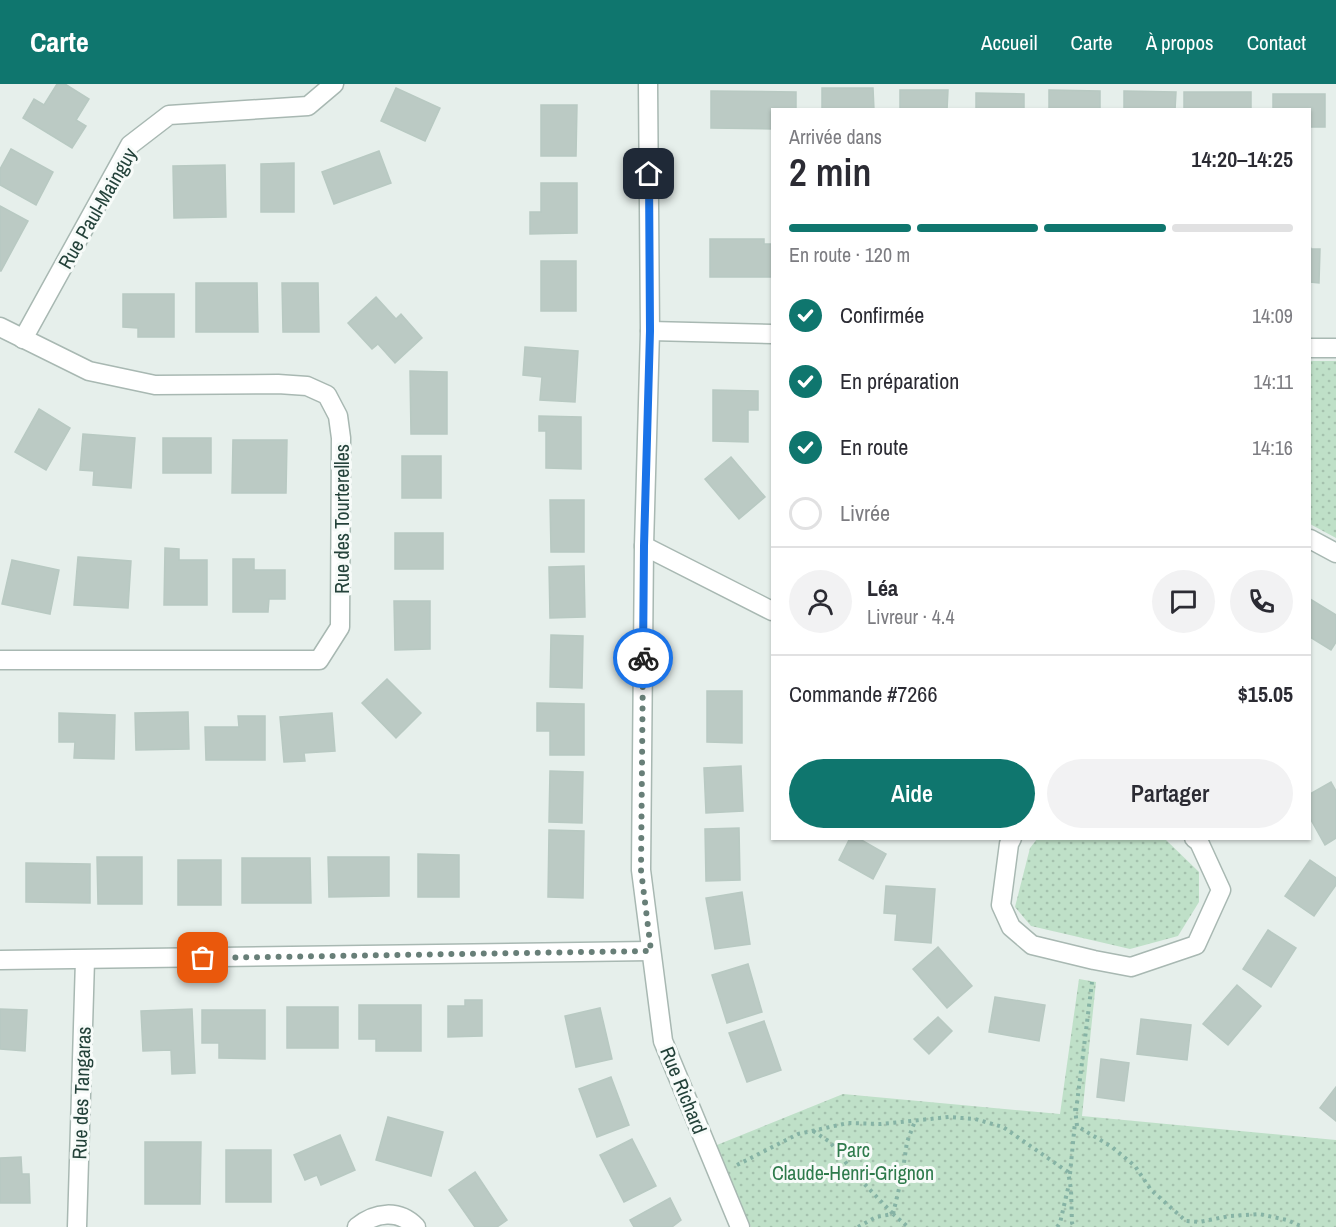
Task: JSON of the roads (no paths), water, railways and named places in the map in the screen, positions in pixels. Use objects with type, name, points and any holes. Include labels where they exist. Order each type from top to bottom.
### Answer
[{"type":"street","name":"Rue Paul-Mainguy","points":[[24,339],[130,145],[169,115],[308,106],[334,84]]},
{"type":"street","name":"Rue Richard","points":[[648,84],[650,331],[644,546],[641,870],[663,1041],[740,1227]]},
{"type":"street","name":"Rue des Tourterelles","points":[[0,327],[89,371],[155,385],[278,384],[307,386],[327,395],[338,416],[341,438],[340,627],[319,660],[0,660]]},
{"type":"street","points":[[650,331],[771,334]]},
{"type":"street","points":[[1311,348],[1336,348]]},
{"type":"street","points":[[1311,540],[1336,553]]},
{"type":"street","points":[[644,546],[771,610]]},
{"type":"street","points":[[1011,840],[1001,905],[1011,927],[1032,945],[1131,967],[1196,945],[1221,890],[1196,840]]},
{"type":"street","points":[[0,960],[651,951]]},
{"type":"street","name":"Rue des Tangaras","points":[[77,1227],[86,960]]},
{"type":"street","points":[[357,1227],[369,1218],[382,1214],[397,1215],[410,1220],[416,1227]]},
{"type":"park label","name":"Parc Claude-Henri-Grignon","points":[[853,1160]]}]
